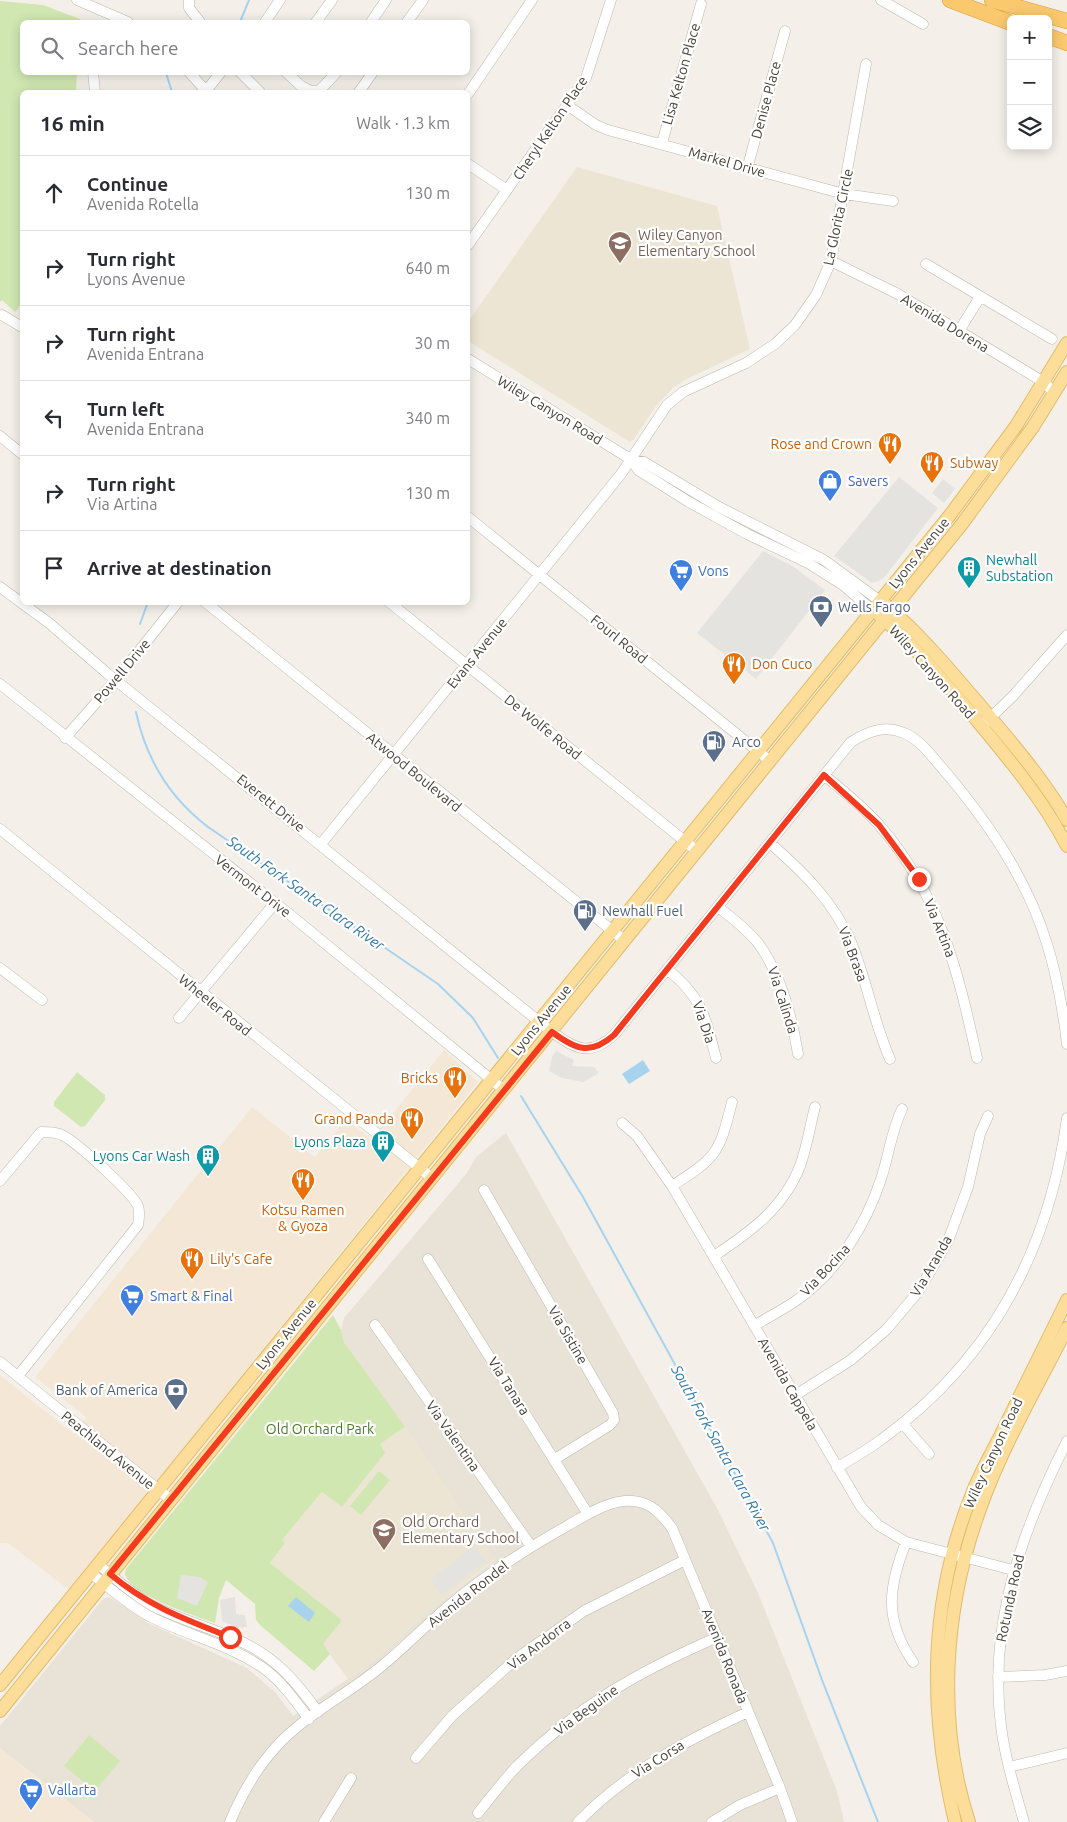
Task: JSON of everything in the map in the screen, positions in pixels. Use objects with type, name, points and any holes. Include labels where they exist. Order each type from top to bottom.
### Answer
[{"type":"highway","points":[[950,0],[1007,21]]},
{"type":"highway","points":[[992,0],[1067,21]]},
{"type":"highway","points":[[1052,37],[1067,43]]},
{"type":"main road","name":"Lyons Avenue","points":[[0,1685],[613,932],[974,484],[1016,426],[1067,343]]},
{"type":"main road","name":"Lyons Avenue","points":[[0,1711],[962,524],[1027,435],[1067,372]]},
{"type":"main road","name":"Wiley Canyon Road","points":[[876,605],[940,657],[1044,805],[1067,846]]},
{"type":"main road","points":[[782,747],[789,726],[806,705],[804,694]]},
{"type":"main road","name":"Wiley Canyon Road","points":[[986,722],[1040,778],[1067,820]]},
{"type":"main road","name":"Wiley Canyon Road","points":[[955,1822],[944,1775],[936,1698],[939,1622],[959,1556],[974,1489],[1067,1300]]},
{"type":"main road","name":"Wiley Canyon Road","points":[[969,1822],[955,1764],[948,1700],[948,1664],[959,1556],[1000,1462],[1067,1328]]},
{"type":"street","points":[[77,0],[123,20]]},
{"type":"street","points":[[189,0],[189,8],[198,20]]},
{"type":"street","points":[[266,20],[280,0]]},
{"type":"street","points":[[317,20],[332,0]]},
{"type":"street","points":[[372,20],[386,0]]},
{"type":"street","points":[[408,20],[423,0]]},
{"type":"street","points":[[470,91],[532,0]]},
{"type":"street","name":"Cheryl Kelton Place","points":[[470,242],[586,78],[611,0]]},
{"type":"street","points":[[881,0],[923,24]]},
{"type":"street","name":"Lisa Kelton Place","points":[[662,143],[701,4]]},
{"type":"street","name":"Denise Place","points":[[747,169],[785,31]]},
{"type":"street","name":"La Glorita Circle","points":[[632,460],[667,405],[683,392],[746,363],[775,344],[795,325],[816,295],[831,261],[866,64]]},
{"type":"street","points":[[93,75],[95,90]]},
{"type":"street","points":[[192,75],[204,90]]},
{"type":"street","points":[[208,90],[219,75]]},
{"type":"street","points":[[243,75],[258,90]]},
{"type":"street","points":[[289,75],[309,90]]},
{"type":"street","points":[[320,90],[334,75]]},
{"type":"street","points":[[362,90],[370,75]]},
{"type":"street","name":"Markel Drive","points":[[567,105],[596,126],[662,143],[747,169],[844,194],[893,201]]},
{"type":"street","points":[[470,165],[507,190]]},
{"type":"street","name":"Avenida Dorena","points":[[831,261],[898,294],[1042,382],[1054,392]]},
{"type":"street","points":[[926,264],[1052,339]]},
{"type":"street","points":[[959,331],[980,297]]},
{"type":"street","points":[[2,315],[20,326]]},
{"type":"street","name":"Wiley Canyon Road","points":[[470,360],[632,460],[644,462],[733,514],[824,560],[876,605]]},
{"type":"street","points":[[0,436],[20,452]]},
{"type":"street","name":"Wiley Canyon Road","points":[[632,460],[638,470],[677,494],[729,524],[808,563],[876,605]]},
{"type":"street","name":"Evans Avenue","points":[[321,844],[632,460]]},
{"type":"street","points":[[658,482],[664,474]]},
{"type":"street","points":[[677,494],[683,485]]},
{"type":"street","points":[[729,524],[733,514]]},
{"type":"street","name":"Fourl Road","points":[[470,519],[770,761]]},
{"type":"street","name":"Everett Drive","points":[[0,587],[20,602]]},
{"type":"street","name":"Everett Drive","points":[[24,605],[552,1032],[568,1044],[581,1048],[602,1045],[614,1035],[851,742],[869,731],[887,729],[905,733],[921,744],[966,797],[996,838],[1021,882],[1047,943],[1062,1002],[1067,1044]]},
{"type":"street","name":"Powell Drive","points":[[65,738],[116,680],[176,605]]},
{"type":"street","name":"Atwood Boulevard","points":[[209,605],[625,941]]},
{"type":"street","name":"De Wolfe Road","points":[[394,605],[697,851]]},
{"type":"street","points":[[986,722],[1067,635]]},
{"type":"street","name":"Vermont Drive","points":[[0,684],[65,738],[275,903],[504,1090]]},
{"type":"street","name":"Via Artina","points":[[824,775],[879,825],[919,879],[938,916],[953,958],[977,1058]]},
{"type":"street","name":"Wheeler Road","points":[[0,829],[201,994],[432,1178]]},
{"type":"street","name":"Via Brasa","points":[[770,843],[812,882],[836,912],[852,943],[882,1041],[890,1059]]},
{"type":"street","points":[[179,1018],[201,994],[275,903]]},
{"type":"street","name":"Via Calinda","points":[[718,907],[758,942],[770,961],[782,989],[798,1054]]},
{"type":"street","name":"Via Dia","points":[[667,969],[694,994],[706,1017],[716,1058]]},
{"type":"street","points":[[1,971],[42,1000]]},
{"type":"street","points":[[672,1186],[705,1165],[715,1152],[723,1139],[732,1102]]},
{"type":"street","points":[[714,1256],[751,1232],[772,1212],[786,1193],[800,1166],[815,1107]]},
{"type":"street","name":"Via Bocina","points":[[754,1326],[798,1300],[822,1277],[850,1245],[868,1213],[882,1178],[893,1128],[902,1109]]},
{"type":"street","name":"Via Aranda","points":[[794,1396],[851,1360],[886,1330],[918,1292],[948,1241],[968,1187],[980,1134],[988,1116]]},
{"type":"street","points":[[837,1468],[881,1440],[954,1376],[992,1327],[1009,1299],[1037,1244],[1054,1188],[1067,1118]]},
{"type":"street","name":"Avenida Cappela","points":[[622,1122],[637,1136],[672,1186],[861,1507],[878,1525],[906,1542],[1013,1570]]},
{"type":"street","points":[[0,1181],[41,1132],[51,1132],[63,1136],[103,1168],[138,1205],[140,1218],[138,1225],[18,1376]]},
{"type":"street","name":"Via Sistine","points":[[484,1190],[613,1414],[614,1420],[610,1425],[555,1459]]},
{"type":"street","name":"Via Tanara","points":[[428,1259],[588,1514]]},
{"type":"street","name":"Via Valentina","points":[[375,1325],[531,1546]]},
{"type":"street","name":"Peachland Avenue","points":[[0,1362],[170,1499]]},
{"type":"street","points":[[902,1423],[929,1454]]},
{"type":"street","name":"Rotunda Road","points":[[1024,1822],[1009,1766],[1001,1726],[998,1677],[1001,1629],[1013,1570],[1028,1526],[1067,1441]]},
{"type":"street","name":"Avenida Rondel","points":[[230,1822],[260,1766],[276,1746],[318,1712],[382,1666],[462,1595],[531,1546],[588,1514],[620,1502],[643,1503]]},
{"type":"street","name":"Avenida Ronada","points":[[643,1503],[652,1507],[668,1522],[718,1637],[792,1822]]},
{"type":"street","points":[[906,1542],[892,1585],[891,1612],[894,1628],[902,1646],[913,1662]]},
{"type":"street","name":"Via Andorra","points":[[416,1758],[452,1716],[517,1658],[584,1611],[685,1560]]},
{"type":"street","points":[[94,1569],[130,1605],[151,1617],[236,1652],[266,1670],[282,1684],[309,1719]]},
{"type":"street","points":[[106,1579],[155,1606],[245,1643],[264,1654],[294,1680],[318,1712]]},
{"type":"street","name":"Via Beguine","points":[[478,1813],[516,1767],[568,1721],[610,1690],[652,1666],[718,1637]]},
{"type":"street","points":[[998,1677],[1045,1676],[1067,1671]]},
{"type":"street","name":"Via Corsa","points":[[578,1822],[612,1791],[644,1766],[692,1738],[748,1712]]},
{"type":"street","points":[[1009,1766],[1067,1753]]},
{"type":"street","points":[[324,1822],[351,1778]]},
{"type":"street","points":[[712,1822],[740,1805],[780,1788]]},
{"type":"shaded area","name":"Wiley Canyon Elementary School","points":[[577,167],[717,206],[750,349],[685,380],[673,388],[656,406],[630,442],[470,342],[470,319]]},
{"type":"shaded area","points":[[899,477],[938,508],[883,579],[872,583],[834,556]]},
{"type":"shaded area","points":[[943,479],[955,489],[944,503],[932,493]]},
{"type":"shaded area","points":[[763,551],[794,567],[825,590],[756,679],[697,633]]},
{"type":"shaded area","points":[[444,1050],[478,1082],[69,1590],[8,1543],[0,1543],[0,1375],[74,1434],[86,1417],[35,1377],[252,1107],[315,1157],[346,1119],[371,1140]]},
{"type":"shaded area","points":[[556,1051],[574,1060],[572,1066],[594,1067],[599,1073],[583,1082],[562,1078],[549,1071],[552,1057]]},
{"type":"shaded area","points":[[506,1133],[718,1510],[758,1593],[837,1791],[844,1822],[94,1822],[0,1748],[0,1726],[103,1599],[107,1597],[113,1599],[148,1623],[247,1668],[275,1692],[293,1716],[374,1661],[431,1609],[495,1560],[344,1342],[341,1330],[344,1318],[467,1173],[476,1157]]},
{"type":"shaded area","name":"Old Orchard Elementary School","points":[[405,1427],[495,1559],[431,1609],[374,1661],[348,1679],[322,1644],[342,1620],[270,1563],[285,1543],[282,1540],[322,1492],[342,1506],[380,1444]]},
{"type":"shaded area","points":[[474,1546],[486,1561],[442,1595],[430,1580]]},
{"type":"shaded area","points":[[181,1575],[200,1577],[208,1582],[197,1606],[177,1598]]},
{"type":"shaded area","points":[[235,1597],[236,1614],[245,1615],[247,1627],[238,1628],[222,1621],[220,1600]]},
{"type":"shaded area","points":[[0,1748],[94,1822],[0,1822]]},
{"type":"green space","points":[[0,1],[43,5],[80,19],[20,20],[20,75],[77,75],[76,90],[20,90],[20,306],[15,312],[2,300],[0,302]]},
{"type":"green space","points":[[77,1072],[105,1095],[105,1100],[85,1126],[81,1127],[54,1106],[54,1102]]},
{"type":"green space","name":"Old Orchard Park","points":[[333,1315],[341,1330],[344,1342],[405,1427],[380,1444],[385,1453],[342,1507],[322,1492],[282,1540],[285,1543],[270,1563],[342,1620],[323,1644],[330,1654],[314,1671],[261,1626],[256,1620],[255,1604],[226,1580],[219,1598],[215,1623],[164,1604],[151,1597],[139,1590],[130,1582],[125,1574],[126,1569]]},
{"type":"green space","points":[[379,1471],[390,1480],[361,1515],[350,1506]]},
{"type":"green space","points":[[89,1735],[120,1761],[95,1791],[64,1766]]},
{"type":"water","points":[[643,1060],[650,1071],[629,1084],[622,1074]]},
{"type":"water","points":[[296,1597],[315,1613],[309,1622],[288,1606]]},
{"type":"waterway","points":[[241,20],[249,0]]},
{"type":"waterway","name":"South Fork Santa Clara River","points":[[167,75],[171,90]]},
{"type":"waterway","name":"South Fork Santa Clara River","points":[[140,624],[147,605]]},
{"type":"waterway","name":"South Fork Santa Clara River","points":[[136,712],[140,729],[153,761],[171,790],[194,816],[438,984],[473,1018],[498,1058]]},
{"type":"waterway","name":"South Fork Santa Clara River","points":[[521,1096],[583,1197],[773,1543],[822,1680],[878,1822]]},
{"type":"place","name":"Wiley Canyon Elementary School","points":[[620,264]]},
{"type":"place","name":"Rose and Crown","points":[[890,465]]},
{"type":"place","name":"Subway","points":[[932,484]]},
{"type":"place","name":"Savers","points":[[830,502]]},
{"type":"place","name":"Newhall Substation","points":[[969,589]]},
{"type":"place","name":"Vons","points":[[681,592]]},
{"type":"place","name":"Wells Fargo","points":[[821,628]]},
{"type":"place","name":"Don Cuco","points":[[734,685]]},
{"type":"place","name":"Arco","points":[[714,763]]},
{"type":"place","name":"Newhall Fuel","points":[[585,932]]},
{"type":"place","name":"Bricks","points":[[455,1099]]},
{"type":"place","name":"Grand Panda","points":[[412,1140]]},
{"type":"place","name":"Lyons Plaza","points":[[383,1163]]},
{"type":"place","name":"Lyons Car Wash","points":[[208,1177]]},
{"type":"place","name":"Kotsu Ramen & Gyoza","points":[[303,1201]]},
{"type":"place","name":"Lily's Cafe","points":[[192,1280]]},
{"type":"place","name":"Smart & Final","points":[[132,1317]]},
{"type":"place","name":"Bank of America","points":[[176,1411]]},
{"type":"place","name":"Old Orchard Elementary School","points":[[384,1551]]},
{"type":"place","name":"Vallarta","points":[[31,1811]]},
{"type":"route","points":[[230,1637],[155,1606],[137,1596],[110,1574],[552,1032],[568,1044],[581,1048],[594,1048],[608,1041],[824,775],[856,802],[879,825],[898,848],[919,879]]}]
